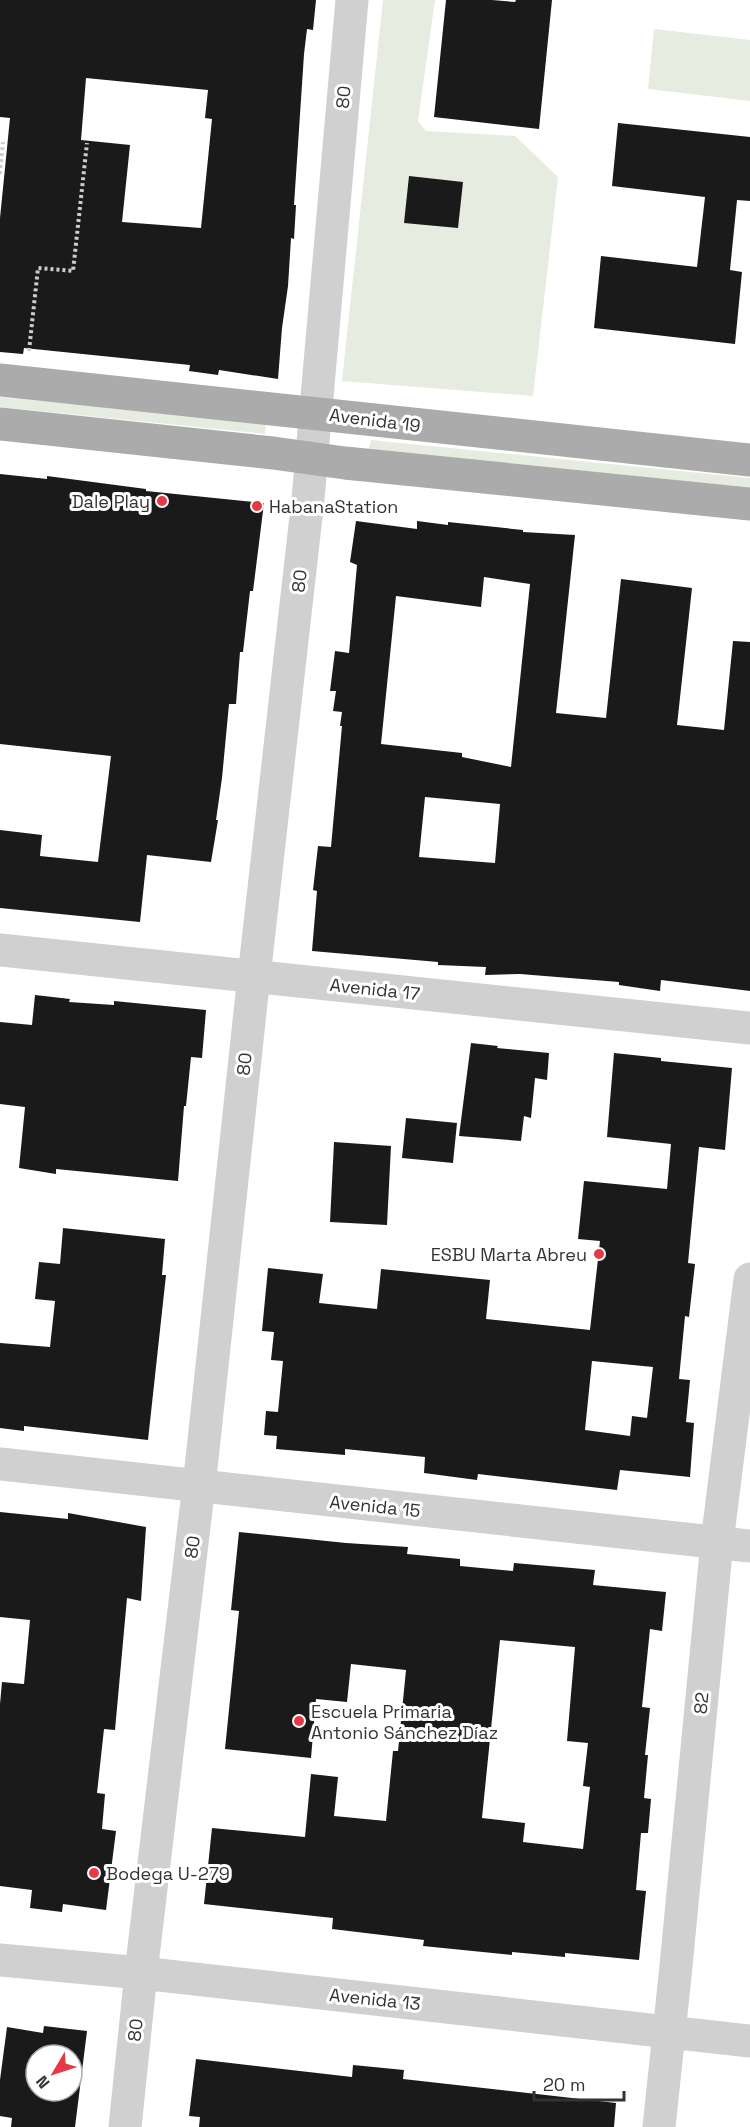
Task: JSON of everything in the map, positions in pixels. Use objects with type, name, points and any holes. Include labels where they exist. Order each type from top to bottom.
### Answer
[{"type":"main road","name":"Avenida 19","points":[[0,380],[750,460]]},
{"type":"main road","points":[[0,424],[750,504]]},
{"type":"street","name":"80","points":[[125,2127],[199,1486],[308,500],[352,0]]},
{"type":"street","name":"Avenida 17","points":[[0,950],[750,1028]]},
{"type":"street","name":"82","points":[[659,2127],[717,1542],[750,1279]]},
{"type":"street","name":"Avenida 15","points":[[0,1464],[750,1546]]},
{"type":"street","name":"Avenida 13","points":[[0,1960],[141,1973],[750,2041]]},
{"type":"path","points":[[0,174],[3,142]]},
{"type":"path","points":[[28,357],[38,268],[73,271],[87,142]]},
{"type":"shaded area","points":[[383,0],[435,0],[418,121],[426,131],[515,136],[558,177],[533,396],[342,381]]},
{"type":"shaded area","points":[[654,29],[750,40],[750,101],[648,89]]},
{"type":"shaded area","points":[[0,397],[266,423],[265,434],[0,407]]},
{"type":"shaded area","points":[[371,440],[750,478],[750,488],[369,449]]},
{"type":"building","points":[[0,0],[316,0],[313,30],[307,29],[304,54],[294,205],[296,205],[294,239],[291,238],[278,379],[219,370],[218,375],[189,371],[190,365],[24,348],[23,354],[0,352],[0,218],[10,118],[0,117]],"holes":[[[86,78],[208,90],[205,118],[212,119],[201,228],[122,222],[130,145],[81,140]]]},
{"type":"building","points":[[446,0],[515,2],[516,0],[552,0],[539,129],[434,117]]},
{"type":"building","points":[[618,123],[750,137],[750,201],[737,200],[730,270],[742,272],[735,344],[594,328],[601,256],[697,267],[705,197],[612,186]]},
{"type":"building","points":[[409,176],[463,182],[458,228],[404,223]]},
{"type":"building","points":[[0,474],[47,479],[47,476],[146,489],[146,491],[264,503],[253,591],[250,591],[243,652],[240,652],[236,704],[229,704],[216,820],[218,820],[211,862],[147,855],[140,922],[0,908],[0,830],[42,835],[40,856],[98,862],[111,756],[0,744]]},
{"type":"building","points":[[356,521],[417,529],[417,521],[448,525],[448,522],[523,530],[523,532],[575,535],[556,713],[606,718],[621,579],[692,588],[677,725],[724,730],[733,641],[750,642],[750,991],[661,980],[660,991],[619,985],[619,982],[520,974],[485,975],[486,967],[438,965],[438,962],[312,951],[317,891],[313,890],[318,846],[331,847],[342,712],[333,711],[336,691],[330,691],[335,651],[349,653],[357,565],[350,562]],"holes":[[[484,577],[530,584],[511,767],[462,757],[462,753],[381,744],[396,596],[481,607]],[[425,797],[500,804],[495,863],[419,857]]]},
{"type":"building","points":[[35,995],[70,999],[69,1002],[114,1005],[114,1001],[206,1010],[202,1058],[191,1057],[186,1106],[184,1106],[178,1181],[56,1169],[56,1174],[19,1168],[25,1107],[0,1104],[0,1022],[32,1025]]},
{"type":"building","points":[[471,1043],[549,1053],[547,1080],[535,1078],[531,1118],[524,1116],[521,1141],[459,1136]]},
{"type":"building","points":[[614,1053],[661,1058],[661,1061],[732,1068],[725,1150],[699,1147],[688,1263],[695,1264],[689,1317],[685,1316],[679,1379],[690,1380],[686,1422],[694,1423],[690,1477],[620,1470],[617,1490],[478,1474],[477,1480],[424,1473],[425,1457],[345,1449],[345,1455],[276,1449],[277,1436],[264,1435],[266,1411],[278,1412],[283,1361],[271,1360],[274,1332],[262,1331],[268,1268],[323,1274],[319,1303],[377,1309],[381,1269],[490,1280],[486,1319],[590,1330],[600,1241],[578,1239],[584,1181],[667,1189],[671,1144],[607,1137]],"holes":[[[592,1361],[653,1367],[647,1418],[632,1416],[630,1436],[585,1430]]]},
{"type":"building","points":[[406,1118],[457,1123],[453,1163],[402,1158]]},
{"type":"building","points":[[334,1142],[391,1146],[387,1225],[330,1222]]},
{"type":"building","points":[[63,1228],[165,1239],[162,1275],[166,1275],[148,1440],[24,1426],[24,1431],[0,1428],[0,1343],[50,1347],[55,1301],[35,1299],[39,1262],[60,1264]]},
{"type":"building","points":[[0,1512],[68,1519],[68,1513],[146,1527],[141,1601],[127,1598],[115,1730],[104,1729],[97,1793],[105,1794],[102,1829],[116,1831],[106,1910],[63,1904],[62,1912],[30,1908],[32,1890],[0,1886],[2,1682],[24,1684],[30,1620],[0,1617]]},
{"type":"building","points":[[239,1532],[408,1547],[407,1554],[460,1559],[460,1566],[513,1571],[514,1563],[595,1570],[593,1585],[666,1592],[662,1631],[650,1629],[642,1707],[650,1708],[645,1755],[648,1755],[644,1798],[651,1799],[648,1833],[641,1833],[636,1890],[646,1891],[639,1960],[565,1953],[565,1957],[512,1952],[512,1955],[423,1946],[424,1940],[332,1929],[333,1918],[204,1904],[212,1828],[305,1837],[311,1774],[338,1777],[334,1816],[386,1821],[393,1751],[398,1751],[406,1670],[351,1664],[347,1702],[316,1699],[311,1758],[225,1749],[239,1611],[231,1610]],"holes":[[[500,1640],[575,1647],[567,1741],[588,1743],[583,1786],[590,1787],[583,1849],[523,1842],[525,1823],[482,1818]]]},
{"type":"building","points":[[44,2026],[87,2031],[84,2055],[84,2043],[24,2043],[24,2103],[78,2103],[75,2127],[11,2127],[12,2118],[0,2116],[0,2080],[7,2027],[43,2033]]},
{"type":"building","points":[[196,2059],[352,2077],[353,2065],[404,2070],[403,2079],[616,2103],[614,2127],[199,2127],[200,2117],[189,2116]]},
{"type":"place","name":"Dale Play","points":[[162,501]]},
{"type":"place","name":"HabanaStation","points":[[257,506]]},
{"type":"place","name":"ESBU Marta Abreu","points":[[599,1254]]},
{"type":"place","name":"Escuela Primaria Antonio Sánchez Díaz","points":[[299,1721]]},
{"type":"place","name":"Bodega U-279","points":[[94,1873]]}]
